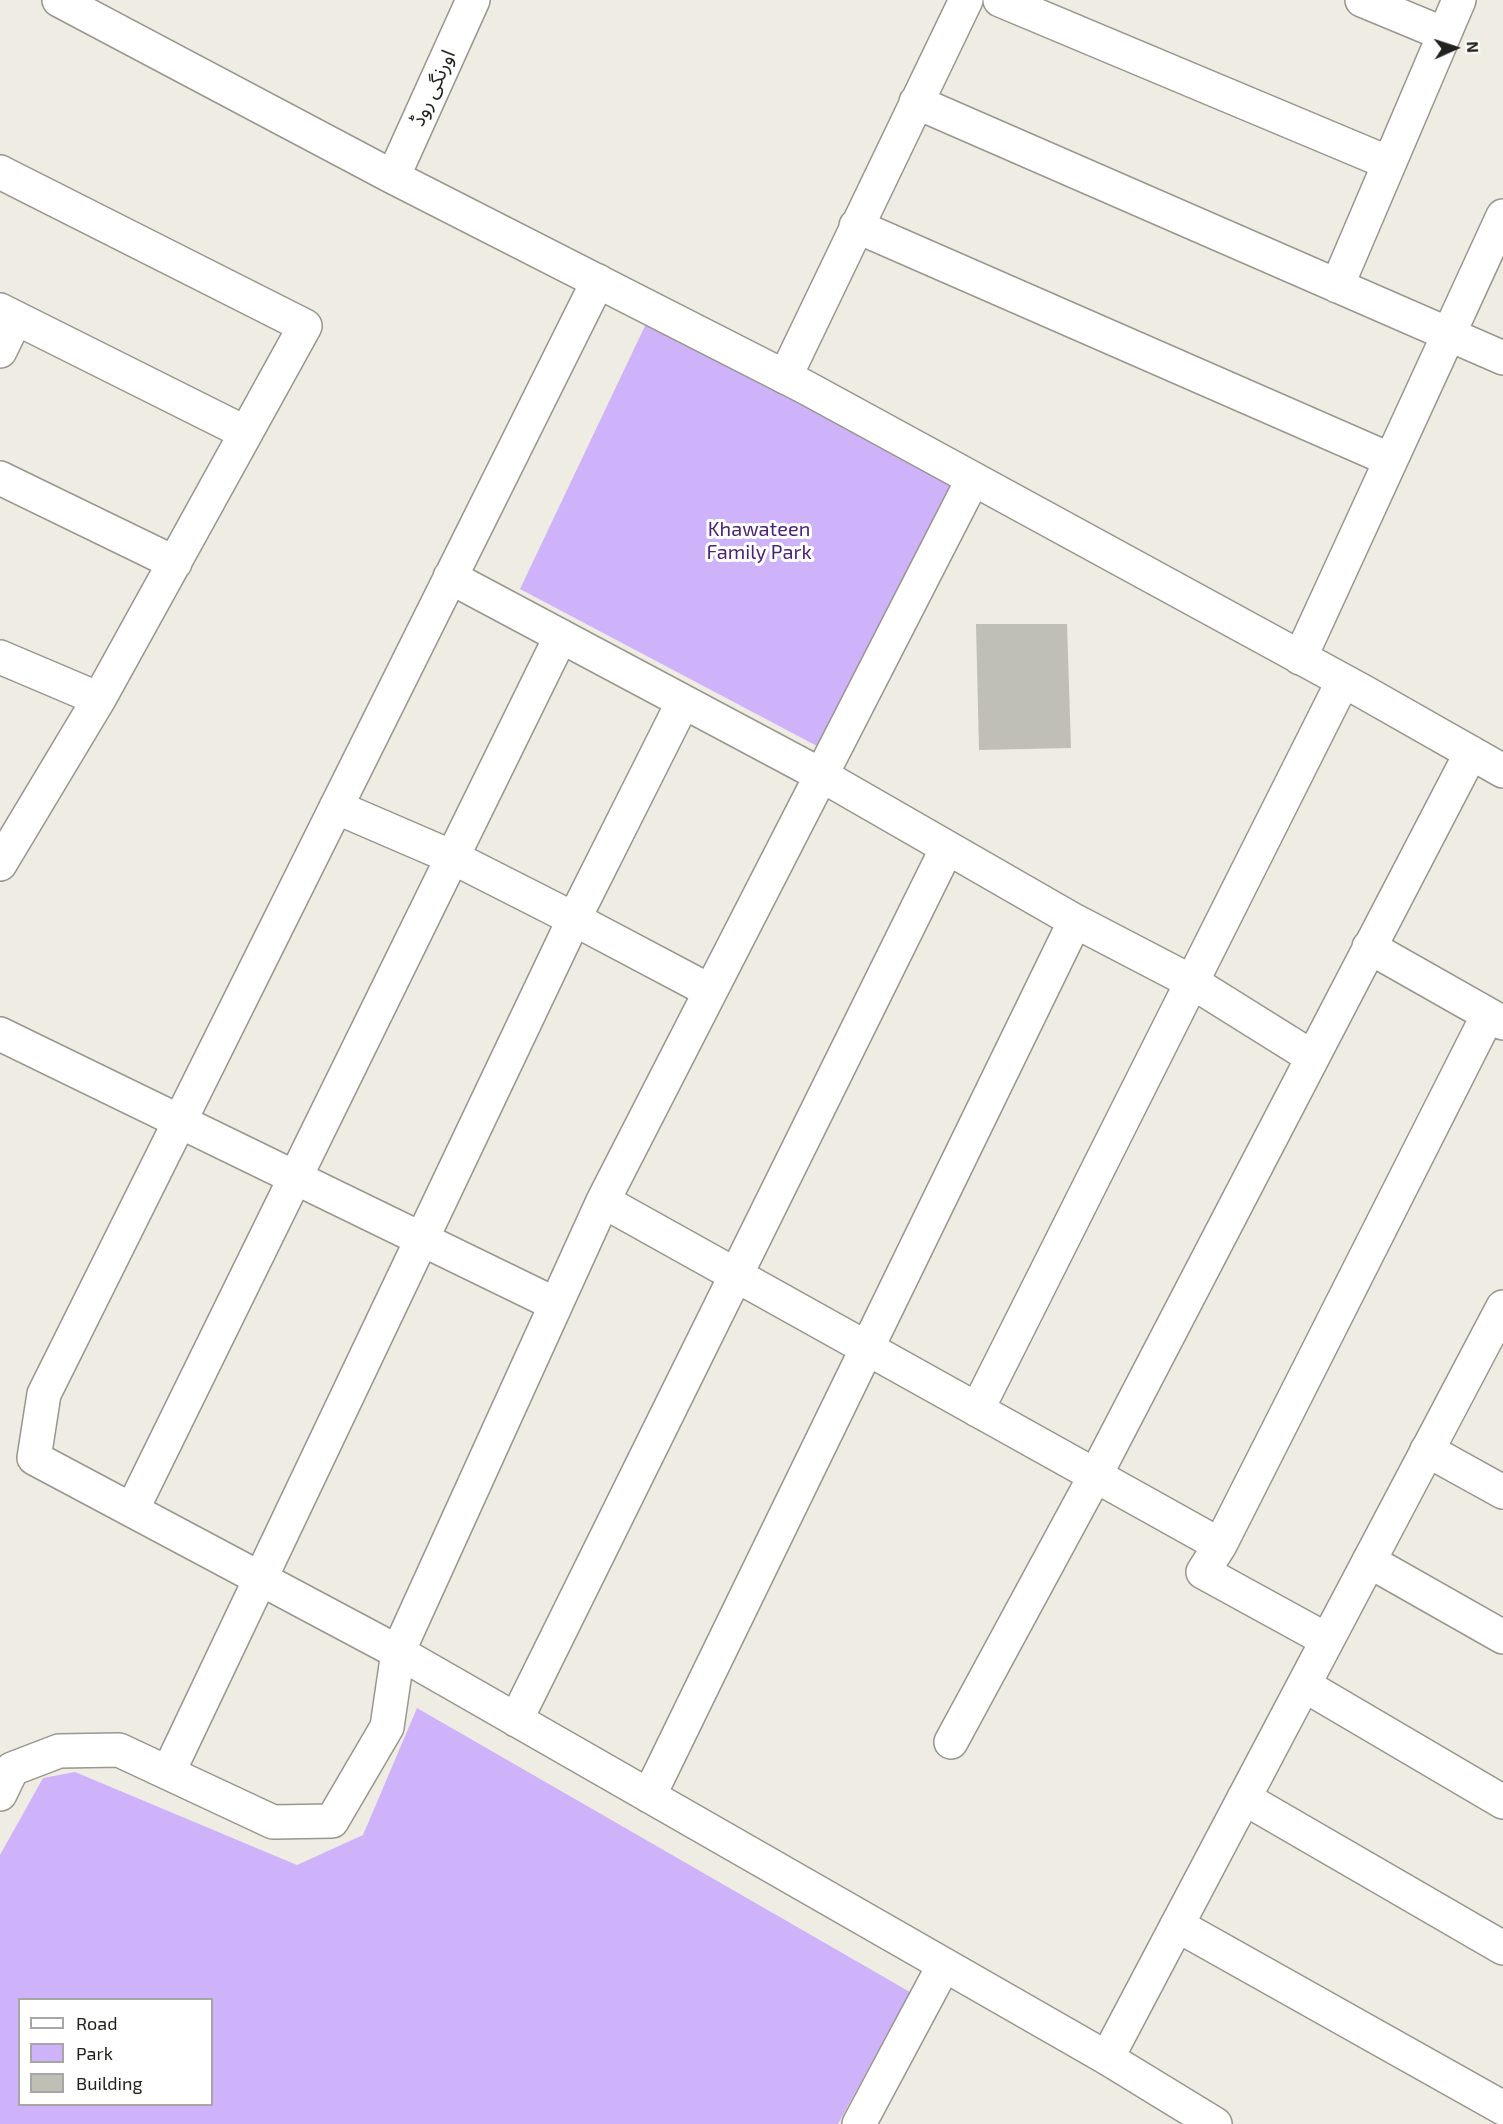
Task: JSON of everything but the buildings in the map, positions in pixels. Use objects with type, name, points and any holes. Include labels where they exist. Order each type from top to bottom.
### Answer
[{"type":"street","points":[[59,0],[393,177],[785,377],[1343,681],[1503,771]]},
{"type":"street","name":"اورنگی روڈ","points":[[393,177],[473,0]]},
{"type":"street","points":[[785,377],[966,0]]},
{"type":"street","points":[[1000,0],[1389,163]]},
{"type":"street","points":[[1362,0],[1444,34]]},
{"type":"street","points":[[1337,286],[1459,0]]},
{"type":"street","points":[[916,102],[1503,358]]},
{"type":"street","points":[[0,172],[305,326],[99,699],[0,864]]},
{"type":"street","points":[[1300,658],[1503,216]]},
{"type":"street","points":[[856,226],[1391,460]]},
{"type":"street","points":[[598,281],[44,1394],[34,1458],[398,1652],[1107,2058],[1215,2124]]},
{"type":"street","points":[[0,351],[8,314],[246,433]]},
{"type":"street","points":[[0,478],[175,563]]},
{"type":"street","points":[[0,1794],[12,1769],[59,1751],[119,1750],[273,1822],[332,1821],[387,1727],[398,1652],[603,1200],[973,479]]},
{"type":"street","points":[[450,577],[820,775],[1075,921],[1192,982],[1312,1057]]},
{"type":"street","points":[[132,1510],[561,636]]},
{"type":"street","points":[[0,657],[99,699]]},
{"type":"street","points":[[977,1410],[1343,681]]},
{"type":"street","points":[[168,1773],[573,919],[683,702]]},
{"type":"street","points":[[951,1742],[1095,1476],[1471,753]]},
{"type":"street","points":[[336,807],[452,857],[710,991]]},
{"type":"street","points":[[516,1720],[947,848]]},
{"type":"street","points":[[649,1796],[1075,921]]},
{"type":"street","points":[[1327,1640],[1203,1572],[1220,1545],[1496,1019],[1369,947]]},
{"type":"street","points":[[0,1034],[555,1304]]},
{"type":"street","points":[[603,1200],[1220,1545]]},
{"type":"street","points":[[1107,2058],[1427,1450],[1500,1321]]},
{"type":"street","points":[[1427,1450],[1503,1492]]},
{"type":"street","points":[[1369,1561],[1503,1637]]},
{"type":"street","points":[[1304,1685],[1503,1802]]},
{"type":"street","points":[[1244,1798],[1503,1948]]},
{"type":"street","points":[[1177,1925],[1503,2108]]},
{"type":"street","points":[[868,2121],[944,1965]]},
{"type":"green space","name":"Khawateen Family Park","points":[[653,309],[973,479],[832,754],[520,589]]},
{"type":"green space","points":[[417,1708],[910,1992],[838,2124],[0,2124],[0,1855],[43,1778],[75,1772],[297,1865],[363,1835]]}]
